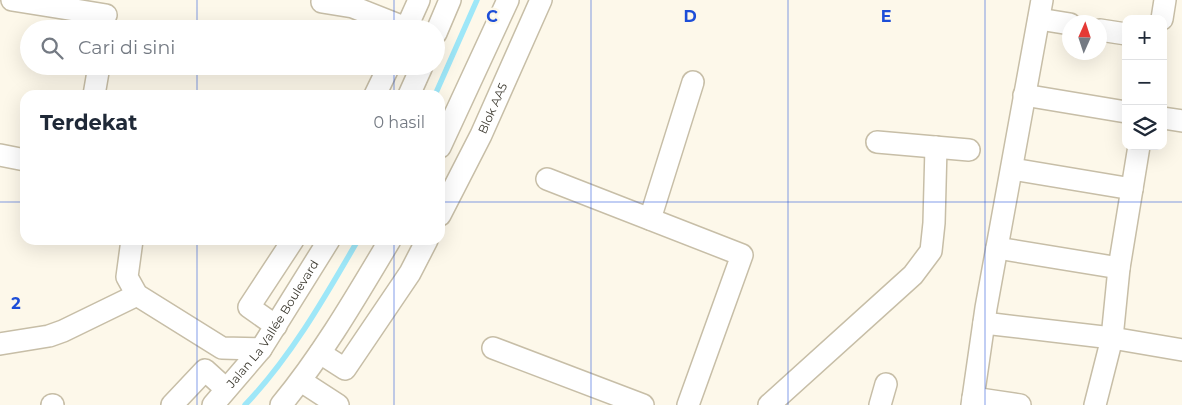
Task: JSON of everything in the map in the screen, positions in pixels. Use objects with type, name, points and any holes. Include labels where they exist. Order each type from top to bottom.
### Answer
[{"type":"street","points":[[12,0],[106,15]]},
{"type":"street","points":[[410,20],[419,0]]},
{"type":"street","points":[[442,20],[450,0]]},
{"type":"street","points":[[445,125],[508,0]]},
{"type":"street","name":"Blok AA5","points":[[445,204],[481,135],[541,0]]},
{"type":"street","points":[[1163,15],[1165,0]]},
{"type":"street","points":[[322,2],[353,7],[386,20]]},
{"type":"street","points":[[1020,405],[972,402],[997,248],[1040,10],[1062,20]]},
{"type":"street","points":[[1107,31],[1122,33]]},
{"type":"street","points":[[95,90],[97,75]]},
{"type":"street","points":[[377,90],[385,75]]},
{"type":"street","points":[[411,90],[418,75]]},
{"type":"street","points":[[650,219],[693,82]]},
{"type":"street","points":[[1024,95],[1122,111]]},
{"type":"street","points":[[1167,119],[1182,121]]},
{"type":"street","points":[[877,142],[969,150]]},
{"type":"street","points":[[769,405],[913,275],[931,251],[934,223],[936,147]]},
{"type":"street","points":[[1095,405],[1112,338],[1118,268],[1138,150]]},
{"type":"street","points":[[0,155],[20,159]]},
{"type":"street","points":[[1012,169],[1132,189]]},
{"type":"street","points":[[547,179],[742,255],[688,405]]},
{"type":"street","points":[[131,245],[127,277],[137,295],[222,348],[261,349]]},
{"type":"street","points":[[276,326],[250,307],[290,245]]},
{"type":"street","name":"Jalan La Vallée Boulevard","points":[[220,397],[261,349],[327,245]]},
{"type":"street","points":[[292,392],[349,310],[387,245]]},
{"type":"street","points":[[320,353],[345,369],[410,273],[424,245]]},
{"type":"street","points":[[997,248],[1118,268]]},
{"type":"street","points":[[0,344],[48,336],[63,331],[137,295]]},
{"type":"street","points":[[984,323],[1112,338],[1182,350]]},
{"type":"street","points":[[493,348],[643,405]]},
{"type":"street","points":[[172,405],[205,370],[220,397]]},
{"type":"street","points":[[880,405],[886,384]]},
{"type":"street","points":[[292,392],[323,405]]},
{"type":"street","points":[[292,392],[338,405]]},
{"type":"waterway","points":[[445,72],[477,0]]},
{"type":"waterway","points":[[437,90],[444,75]]},
{"type":"waterway","points":[[245,405],[292,347],[320,305],[355,245]]}]
